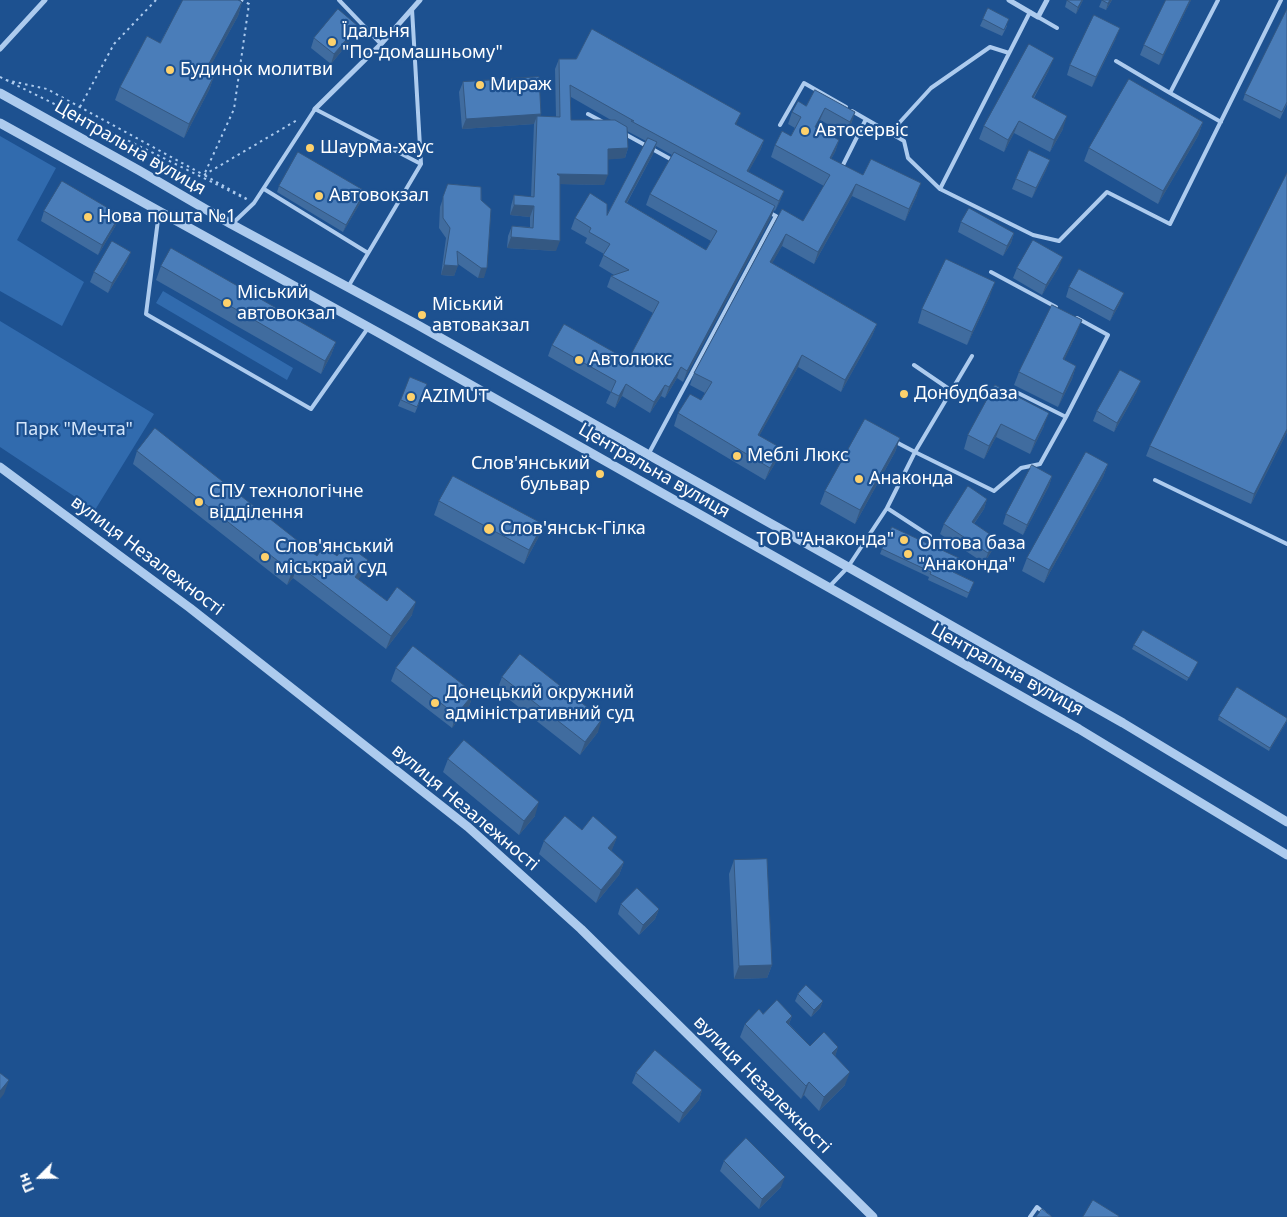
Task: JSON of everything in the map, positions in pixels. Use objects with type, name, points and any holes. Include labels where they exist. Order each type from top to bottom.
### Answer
[{"type":"street","points":[[0,50],[45,0]]},
{"type":"street","points":[[315,109],[381,44],[420,0]]},
{"type":"street","points":[[1009,0],[1038,17],[1047,0]]},
{"type":"street","name":"Центральна вулиця","points":[[0,93],[231,224],[348,287],[848,567],[1122,723],[1287,822]]},
{"type":"street","name":"Центральна вулиця","points":[[0,123],[368,327],[1079,729],[1287,855]]},
{"type":"street","name":"вулиця Незалежності","points":[[1,470],[190,608],[468,826],[580,929],[873,1217]]},
{"type":"lane","points":[[338,0],[381,44]]},
{"type":"lane","points":[[1170,93],[1218,0]]},
{"type":"lane","points":[[780,125],[804,83],[904,141],[908,158],[940,189],[1033,235],[1059,241],[1107,192],[1170,224],[1281,0]]},
{"type":"lane","points":[[348,287],[421,164],[412,9]]},
{"type":"lane","points":[[940,189],[1030,12]]},
{"type":"lane","points":[[1038,17],[1057,28]]},
{"type":"lane","points":[[890,133],[931,88],[990,47],[1009,53]]},
{"type":"lane","points":[[1116,61],[1221,122]]},
{"type":"lane","points":[[231,224],[254,203],[315,109],[421,164]]},
{"type":"lane","points":[[588,114],[606,124]]},
{"type":"lane","points":[[843,165],[866,119]]},
{"type":"lane","points":[[622,133],[682,165]]},
{"type":"lane","points":[[264,189],[368,253]]},
{"type":"lane","points":[[648,455],[776,216],[759,207]]},
{"type":"lane","points":[[159,212],[146,314],[311,409],[368,327]]},
{"type":"lane","points":[[991,272],[1058,308]]},
{"type":"lane","points":[[891,440],[994,492],[1021,468],[1040,464],[1066,418],[1108,335],[1075,317]]},
{"type":"lane","points":[[828,588],[848,567],[887,508],[914,452],[972,356]]},
{"type":"lane","points":[[914,365],[952,391]]},
{"type":"lane","points":[[1012,390],[1066,418]]},
{"type":"lane","points":[[1154,480],[1287,544]]},
{"type":"lane","points":[[887,508],[930,536]]},
{"type":"lane","points":[[1030,1217],[1037,1207],[1049,1217]]},
{"type":"path","points":[[80,107],[114,44],[156,0]]},
{"type":"path","points":[[204,174],[234,109],[250,4],[241,0]]},
{"type":"path","points":[[1,78],[47,89],[254,203]]},
{"type":"path","points":[[1,78],[254,203]]},
{"type":"path","points":[[204,174],[298,119]]},
{"type":"green space","points":[[0,136],[56,168],[17,240],[84,282],[62,326],[0,291]]},
{"type":"green space","points":[[163,291],[293,368],[287,380],[156,303]]},
{"type":"green space","name":"Парк \"Мечта\"","points":[[0,321],[154,414],[95,510],[0,447]]},
{"type":"building","name":"Будинок молитви","points":[[183,0],[238,0],[242,2],[205,71],[214,76],[189,124],[120,87],[147,36],[160,43]]},
{"type":"building","points":[[1067,0],[1082,0],[1078,7]]},
{"type":"building","points":[[1166,0],[1190,0],[1163,55],[1144,45]]},
{"type":"building","points":[[988,8],[1009,19],[1004,30],[983,19]]},
{"type":"building","name":"Їдальня \"По-домашньому\"","points":[[338,9],[358,26],[334,54],[314,38]]},
{"type":"building","points":[[1287,9],[1287,102],[1282,112],[1245,94]]},
{"type":"building","points":[[1094,15],[1120,28],[1096,77],[1070,65]]},
{"type":"building","points":[[592,29],[741,113],[735,124],[764,140],[747,171],[784,191],[779,201],[631,121],[634,121],[570,85],[571,120],[615,120],[627,127],[628,148],[608,149],[608,175],[557,174],[560,176],[560,241],[511,237],[512,226],[533,228],[534,206],[514,205],[514,195],[534,197],[537,116],[560,117],[559,59],[576,59]]},
{"type":"building","points":[[1029,44],[1054,58],[1032,97],[1067,116],[1054,140],[1019,121],[1008,140],[984,126]]},
{"type":"building","points":[[539,77],[541,114],[466,119],[463,82]]},
{"type":"building","points":[[1129,79],[1203,122],[1163,191],[1089,148]]},
{"type":"building","points":[[815,90],[855,112],[850,122],[825,108],[815,127],[839,140],[830,158],[863,175],[871,159],[921,183],[909,209],[856,184],[818,252],[786,234],[770,262],[877,324],[845,380],[802,355],[758,435],[781,448],[770,468],[678,413],[690,394],[701,400],[712,382],[694,373],[782,209],[803,221],[830,175],[775,145],[782,131],[791,136],[801,117],[792,112],[798,101],[806,106]]},
{"type":"building","points":[[648,138],[657,142],[625,202],[706,250],[717,231],[650,194],[674,152],[775,206],[687,371],[681,367],[669,387],[665,385],[654,402],[626,384],[619,396],[611,392],[616,381],[552,345],[564,324],[628,360],[659,302],[611,276],[629,270],[603,255],[610,244],[589,232],[591,228],[575,218],[590,193],[607,204],[607,215]]},
{"type":"building","points":[[1029,150],[1050,160],[1036,188],[1016,179]]},
{"type":"building","name":"Автовокзал","points":[[298,152],[365,191],[346,225],[279,186]]},
{"type":"building","points":[[1287,173],[1287,429],[1254,494],[1150,446]]},
{"type":"building","points":[[62,181],[120,215],[102,245],[44,211]]},
{"type":"building","points":[[448,184],[481,187],[481,200],[491,209],[487,268],[481,268],[457,251],[458,266],[444,265],[450,228],[443,218],[443,197]]},
{"type":"building","points":[[969,208],[1014,233],[1007,246],[961,222]]},
{"type":"building","points":[[1033,240],[1063,257],[1046,285],[1017,268]]},
{"type":"building","points":[[112,241],[131,252],[112,283],[94,272]]},
{"type":"building","points":[[171,248],[336,342],[325,361],[161,266]]},
{"type":"building","points":[[946,259],[995,282],[972,332],[922,309]]},
{"type":"building","points":[[1079,269],[1124,293],[1114,311],[1069,287]]},
{"type":"building","points":[[1052,305],[1082,320],[1063,359],[1076,366],[1063,394],[1019,372]]},
{"type":"building","points":[[1120,370],[1141,381],[1117,423],[1097,411]]},
{"type":"building","points":[[410,377],[427,384],[417,407],[401,400]]},
{"type":"building","points":[[995,385],[1049,413],[1035,441],[1001,424],[989,446],[968,435]]},
{"type":"building","points":[[865,419],[900,438],[860,510],[825,491]]},
{"type":"building","points":[[155,428],[317,556],[324,546],[337,556],[346,544],[368,560],[355,577],[387,601],[397,587],[416,602],[391,636],[298,565],[292,572],[137,451]]},
{"type":"building","points":[[1086,452],[1108,464],[1049,570],[1027,558]]},
{"type":"building","points":[[1032,465],[1052,476],[1027,525],[1006,514]]},
{"type":"building","points":[[453,476],[543,524],[529,550],[439,501]]},
{"type":"building","points":[[968,486],[987,499],[972,522],[997,539],[988,553],[944,524]]},
{"type":"building","points":[[892,527],[959,558],[953,572],[974,582],[969,593],[930,574],[931,572],[882,549]]},
{"type":"building","points":[[1143,630],[1198,662],[1189,678],[1134,645]]},
{"type":"building","points":[[413,646],[474,693],[456,715],[396,668]]},
{"type":"building","points":[[520,654],[602,719],[585,742],[502,677]]},
{"type":"building","points":[[1237,687],[1287,718],[1270,748],[1219,716]]},
{"type":"building","points":[[464,740],[539,802],[524,821],[448,759]]},
{"type":"building","points":[[565,816],[582,830],[593,816],[617,837],[608,848],[624,862],[601,890],[544,841]]},
{"type":"building","points":[[767,859],[772,965],[739,966],[734,860]]},
{"type":"building","points":[[637,888],[659,909],[643,925],[621,904]]},
{"type":"building","points":[[806,985],[823,1001],[814,1010],[798,994]]},
{"type":"building","points":[[777,1000],[792,1016],[786,1022],[810,1046],[824,1032],[838,1047],[832,1053],[850,1072],[824,1097],[809,1082],[806,1086],[745,1024],[759,1009],[763,1014]]},
{"type":"building","points":[[655,1050],[702,1090],[683,1113],[636,1073]]},
{"type":"building","points":[[0,1073],[9,1080],[0,1091]]},
{"type":"building","points":[[746,1138],[785,1177],[762,1199],[724,1161]]},
{"type":"building","points":[[1093,1200],[1119,1216],[1083,1217]]},
{"type":"building","points":[[1042,1209],[1052,1217],[1036,1217]]},
{"type":"place","name":"Їдальня \"По-домашньому\"","points":[[332,42]]},
{"type":"place","name":"Будинок молитви","points":[[170,70]]},
{"type":"place","name":"Мираж","points":[[480,85]]},
{"type":"place","name":"Автосервіс","points":[[805,131]]},
{"type":"place","name":"Шаурма-хаус","points":[[310,148]]},
{"type":"place","name":"Автовокзал","points":[[319,196]]},
{"type":"place","name":"Нова пошта №1","points":[[88,217]]},
{"type":"place","name":"Міський автовокзал","points":[[227,303]]},
{"type":"place","name":"Міський автовакзал","points":[[422,315]]},
{"type":"place","name":"Автолюкс","points":[[579,360]]},
{"type":"place","name":"Донбудбаза","points":[[904,394]]},
{"type":"place","name":"AZIMUT","points":[[411,397]]},
{"type":"place","name":"Меблі Люкс","points":[[737,456]]},
{"type":"place","name":"Слов'янський бульвар","points":[[600,474]]},
{"type":"place","name":"Анаконда","points":[[859,479]]},
{"type":"place","name":"СПУ технологічне відділення","points":[[199,502]]},
{"type":"place","name":"Слов'янськ-Гілка","points":[[489,529]]},
{"type":"place","name":"ТОВ \"Анаконда\"","points":[[904,540]]},
{"type":"place","name":"Оптова база \"Анаконда\"","points":[[908,554]]},
{"type":"place","name":"Слов'янський міськрай суд","points":[[265,557]]},
{"type":"place","name":"Донецький окружний адміністративний суд","points":[[435,703]]}]
